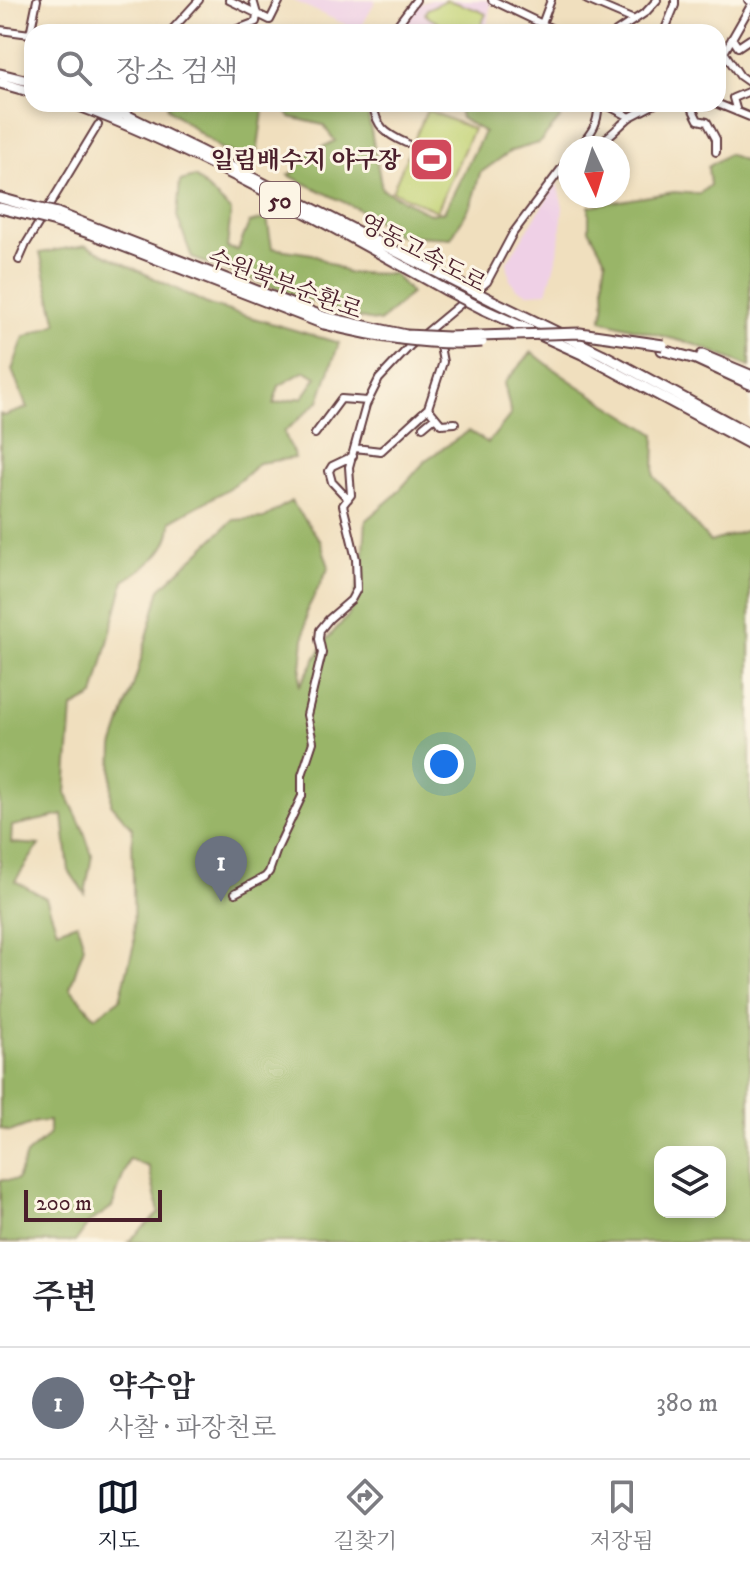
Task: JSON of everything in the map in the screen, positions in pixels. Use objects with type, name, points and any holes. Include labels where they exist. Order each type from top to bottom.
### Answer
[{"type":"highway","points":[[0,74],[24,80]]},
{"type":"highway","points":[[0,83],[24,90]]},
{"type":"highway","name":"영동고속도로","points":[[96,112],[307,213],[446,290],[582,354],[750,444]]},
{"type":"highway","name":"영동고속도로","points":[[115,112],[200,151],[602,354],[750,434]]},
{"type":"highway","name":"수원북부순환로","points":[[0,198],[363,334],[447,345],[580,337],[698,354],[750,375]]},
{"type":"highway","name":"수원북부순환로","points":[[0,208],[34,212]]},
{"type":"highway","name":"수원북부순환로","points":[[662,347],[750,384]]},
{"type":"street","points":[[32,24],[37,0]]},
{"type":"street","points":[[177,24],[199,0]]},
{"type":"street","points":[[229,0],[244,3],[270,20],[280,0]]},
{"type":"street","points":[[251,24],[256,22],[257,14],[253,0]]},
{"type":"street","points":[[398,24],[416,0]]},
{"type":"street","points":[[496,1],[542,24],[551,0]]},
{"type":"street","points":[[628,24],[657,0]]},
{"type":"street","points":[[667,24],[675,0]]},
{"type":"street","points":[[592,1],[634,20]]},
{"type":"street","points":[[726,48],[749,3]]},
{"type":"street","points":[[0,30],[24,33]]},
{"type":"street","points":[[732,38],[738,47],[750,39]]},
{"type":"street","points":[[726,55],[740,76],[750,83]]},
{"type":"street","points":[[740,76],[750,69]]},
{"type":"street","points":[[737,112],[733,98],[750,91]]},
{"type":"street","points":[[726,107],[750,117]]},
{"type":"street","points":[[375,112],[377,123],[389,136],[406,143]]},
{"type":"street","points":[[588,136],[596,126],[599,112]]},
{"type":"street","points":[[622,112],[626,114]]},
{"type":"street","points":[[605,136],[632,112]]},
{"type":"street","points":[[694,112],[698,120],[707,122],[716,139],[716,152]]},
{"type":"street","points":[[19,260],[98,125]]},
{"type":"street","points":[[235,893],[269,872],[285,831],[300,804],[302,775],[313,742],[307,715],[322,653],[320,630],[351,600],[357,589],[356,559],[343,505],[351,495],[349,467],[368,401],[387,367],[487,282],[513,233],[558,173]]},
{"type":"street","points":[[348,499],[332,482],[329,471],[332,466],[354,452],[381,451],[428,408],[443,362],[436,325]]},
{"type":"street","points":[[315,434],[341,399],[368,401]]},
{"type":"street","points":[[428,408],[443,425],[455,423]]},
{"type":"street","points":[[423,427],[435,417]]},
{"type":"shaded area","points":[[292,0],[376,0],[363,24],[344,24]]},
{"type":"shaded area","points":[[431,0],[491,2],[487,24],[401,24],[415,5]]},
{"type":"shaded area","points":[[557,183],[558,208],[563,208],[558,253],[547,292],[528,293],[517,289],[510,280],[507,262]]},
{"type":"green space","points":[[446,0],[486,14],[482,24],[442,24],[425,14],[427,9]]},
{"type":"green space","points":[[172,112],[263,112],[256,162],[220,148]]},
{"type":"green space","points":[[287,112],[368,112],[382,189],[430,214],[444,212],[484,132],[461,118],[460,112],[560,112],[560,119],[539,143],[511,151],[480,173],[471,205],[451,238],[397,235],[360,210],[288,175],[296,171],[298,159],[335,141],[323,125],[290,117]]},
{"type":"green space","name":"일림배수지 야구장","points":[[426,112],[473,129],[437,211],[392,191]]},
{"type":"green space","points":[[728,154],[750,163],[750,367],[696,345],[601,320],[606,261],[589,229],[589,208],[630,208],[630,199],[674,192],[699,194],[710,185],[708,167]]},
{"type":"green space","points":[[195,177],[231,211],[227,248],[238,250],[249,223],[267,218],[272,248],[312,254],[348,273],[394,274],[411,293],[380,322],[358,318],[192,258],[177,216],[180,181]]},
{"type":"green space","points":[[86,245],[209,305],[339,343],[319,401],[284,432],[295,458],[258,463],[229,488],[171,521],[167,541],[156,557],[124,581],[94,696],[72,708],[66,793],[92,855],[85,894],[69,871],[63,815],[12,826],[11,843],[39,845],[15,881],[46,898],[57,930],[77,923],[84,946],[70,988],[95,1017],[120,999],[134,944],[132,828],[111,804],[113,747],[160,589],[233,520],[264,518],[291,501],[320,540],[329,567],[307,610],[299,687],[326,640],[349,615],[363,564],[366,520],[395,495],[427,459],[469,431],[488,443],[511,414],[504,383],[532,352],[577,385],[655,434],[654,476],[710,542],[750,532],[750,1242],[128,1242],[159,1213],[149,1167],[129,1159],[112,1207],[89,1223],[75,1242],[0,1242],[0,1180],[17,1180],[26,1155],[49,1135],[49,1121],[36,1122],[10,1132],[0,1128],[0,414],[4,416],[27,408],[12,370],[24,337],[57,324],[40,253]],"holes":[[[305,371],[317,377],[303,397],[273,404],[279,386]]]},
{"type":"place","name":"일림배수지 야구장","points":[[432,160]]},
{"type":"place","name":"약수암","points":[[221,902]]}]
